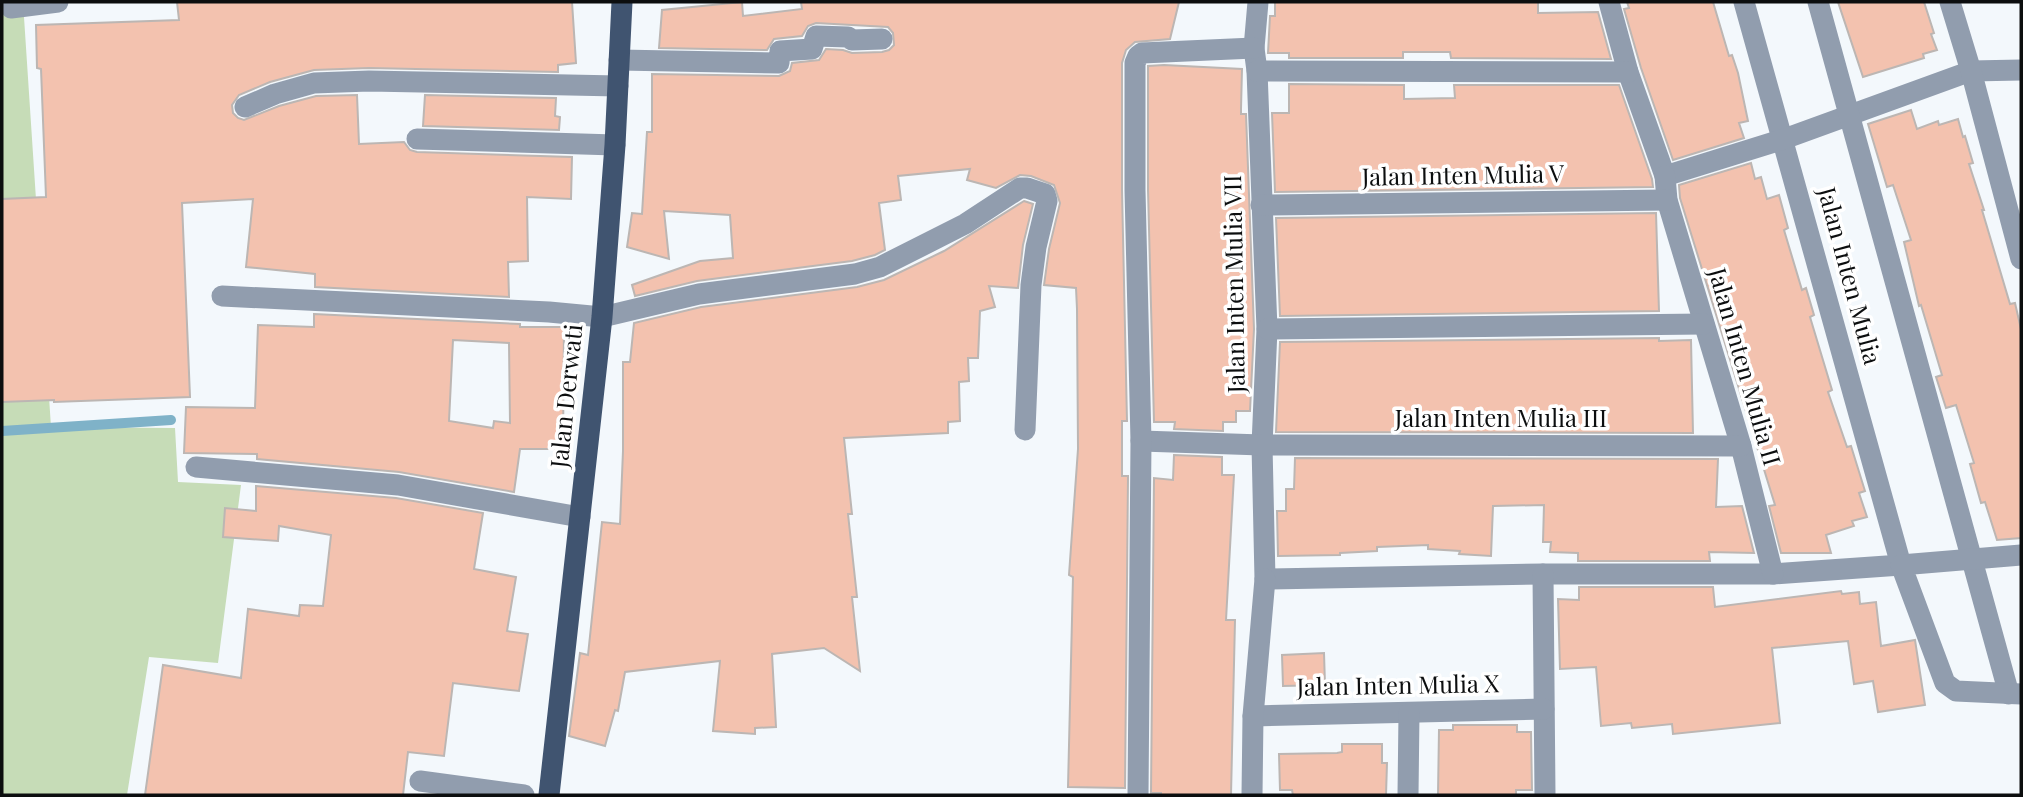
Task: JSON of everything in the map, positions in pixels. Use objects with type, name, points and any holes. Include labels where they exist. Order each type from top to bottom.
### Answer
[{"type":"main road","name":"Jalan Derwati","points":[[550,795],[602,317],[622,2]]},
{"type":"street","points":[[11,8],[58,2]]},
{"type":"street","name":"Jalan Inten Mulia VII","points":[[1252,795],[1253,716],[1265,579],[1262,445],[1266,329],[1254,48],[1258,2]]},
{"type":"street","name":"Jalan Inten Mulia II","points":[[1609,2],[1628,72],[1665,176],[1667,200],[1741,446],[1773,573]]},
{"type":"street","name":"Jalan Inten Mulia","points":[[1744,2],[1901,565],[1945,683],[1956,691],[2015,694],[1971,558],[1818,2]]},
{"type":"street","points":[[1951,2],[1972,71],[2021,259]]},
{"type":"street","points":[[619,60],[779,62],[780,51],[812,49],[817,36],[848,37],[852,40],[882,39]]},
{"type":"street","points":[[1138,795],[1141,441],[1135,63],[1142,53],[1254,48]]},
{"type":"street","points":[[1665,176],[1784,139],[1972,71],[2021,70]]},
{"type":"street","points":[[1257,71],[1628,72]]},
{"type":"street","points":[[245,107],[275,93],[314,83],[369,81],[618,86]]},
{"type":"street","points":[[417,139],[615,145]]},
{"type":"street","points":[[222,296],[602,317],[699,294],[868,271],[965,224],[1012,192],[1027,188],[1045,194],[1047,201],[1036,247],[1031,285],[1025,430]]},
{"type":"street","name":"Jalan Inten Mulia V","points":[[1261,205],[1667,200]]},
{"type":"street","points":[[1266,329],[1704,324]]},
{"type":"street","points":[[1141,441],[1262,445]]},
{"type":"street","name":"Jalan Inten Mulia III","points":[[1262,445],[1741,446]]},
{"type":"street","points":[[196,467],[398,485],[580,517]]},
{"type":"street","points":[[1265,579],[1773,573],[2021,555]]},
{"type":"street","points":[[1543,574],[1545,795]]},
{"type":"street","name":"Jalan Inten Mulia X","points":[[1253,716],[1544,709]]},
{"type":"street","points":[[1408,795],[1409,713]]},
{"type":"street","points":[[420,781],[524,795]]},
{"type":"green space","points":[[2,2],[23,2],[51,427],[175,428],[178,482],[241,485],[218,663],[149,657],[127,795],[2,795]]},
{"type":"building","points":[[177,2],[572,2],[576,63],[558,65],[558,72],[369,68],[314,70],[270,82],[239,95],[232,105],[233,113],[244,120],[279,106],[316,96],[357,95],[359,144],[404,142],[410,150],[417,152],[572,157],[571,199],[527,197],[528,261],[508,262],[509,297],[315,287],[315,274],[246,267],[253,199],[182,203],[190,397],[2,402],[2,199],[46,197],[41,69],[37,68],[36,25],[179,20]]},
{"type":"building","points":[[742,2],[743,16],[802,9],[801,2],[1179,2],[1170,39],[1135,42],[1126,50],[1122,63],[1127,421],[1122,421],[1122,476],[1128,476],[1125,788],[1068,787],[1073,577],[1069,575],[1078,449],[1077,309],[1076,288],[1044,285],[1060,203],[1054,185],[1031,176],[1020,175],[996,188],[967,180],[970,169],[898,176],[901,200],[879,203],[885,250],[875,255],[852,261],[697,281],[635,296],[632,285],[700,261],[733,258],[730,215],[664,211],[669,259],[627,247],[632,213],[642,214],[647,132],[652,132],[652,74],[779,76],[790,71],[792,63],[819,60],[826,49],[852,53],[882,52],[894,45],[893,33],[888,27],[816,23],[808,26],[802,36],[774,39],[767,50],[659,48],[662,10]]},
{"type":"building","points":[[1275,2],[1538,2],[1538,13],[1598,12],[1611,59],[1451,58],[1450,52],[1403,52],[1403,58],[1289,58],[1289,53],[1268,53],[1270,16],[1275,16]]},
{"type":"building","points":[[1627,2],[1713,2],[1729,56],[1732,55],[1738,73],[1748,121],[1739,123],[1744,138],[1673,160],[1641,68],[1624,9],[1629,8]]},
{"type":"building","points":[[1838,2],[1924,2],[1937,50],[1923,54],[1924,58],[1863,77]]},
{"type":"building","points":[[1148,66],[1242,69],[1241,114],[1246,114],[1254,329],[1250,411],[1236,411],[1236,422],[1223,422],[1223,431],[1174,429],[1175,422],[1154,422]]},
{"type":"building","points":[[1289,84],[1404,85],[1404,99],[1455,98],[1454,85],[1619,85],[1653,187],[1275,192],[1272,113],[1289,113]]},
{"type":"building","points":[[425,95],[556,98],[555,116],[560,117],[559,130],[423,126]]},
{"type":"building","points":[[1911,110],[1917,129],[1938,121],[1939,125],[1958,119],[1973,163],[1969,164],[2010,304],[2015,303],[2021,329],[2021,538],[1997,540],[1985,502],[1981,503],[1970,464],[1974,463],[1956,405],[1946,408],[1936,377],[1942,375],[1921,305],[1919,306],[1904,242],[1911,240],[1893,185],[1887,187],[1868,124]]},
{"type":"building","points":[[1751,163],[1755,179],[1761,177],[1767,199],[1779,195],[1788,228],[1784,230],[1802,290],[1806,288],[1814,315],[1810,317],[1832,390],[1828,392],[1847,447],[1851,446],[1865,491],[1859,493],[1867,517],[1852,521],[1854,526],[1826,535],[1831,553],[1781,553],[1769,506],[1775,505],[1680,198],[1679,185]]},
{"type":"building","points":[[1024,201],[1033,204],[1023,245],[1018,288],[989,286],[995,307],[980,311],[978,358],[968,358],[969,381],[959,382],[960,421],[948,422],[948,433],[844,438],[852,514],[848,514],[857,597],[852,597],[860,671],[824,648],[772,654],[776,727],[755,728],[755,734],[713,731],[720,661],[625,672],[618,711],[615,710],[605,746],[569,736],[580,653],[588,655],[602,522],[620,524],[623,362],[630,362],[634,323],[701,307],[857,287],[884,280],[944,251]]},
{"type":"building","points":[[1656,213],[1659,311],[1280,316],[1276,218]]},
{"type":"building","points":[[314,314],[520,324],[520,327],[564,327],[563,449],[520,449],[514,492],[399,472],[257,459],[257,454],[184,453],[186,407],[255,408],[258,325],[314,327]],"holes":[[[453,340],[509,343],[510,423],[494,421],[493,428],[449,421]]]},
{"type":"building","points":[[1659,338],[1659,341],[1691,340],[1693,433],[1276,432],[1280,342]]},
{"type":"building","points":[[1174,455],[1222,457],[1222,475],[1234,475],[1226,620],[1235,620],[1231,795],[1151,793],[1154,478],[1173,480]]},
{"type":"building","points":[[1295,458],[1718,459],[1716,507],[1742,506],[1754,553],[1709,552],[1710,561],[1578,561],[1578,553],[1550,552],[1551,542],[1543,542],[1544,505],[1493,506],[1491,556],[1428,549],[1428,545],[1377,547],[1377,551],[1340,555],[1278,556],[1277,511],[1286,511],[1286,489],[1294,489]]},
{"type":"building","points":[[256,486],[396,498],[483,513],[474,569],[516,577],[507,631],[528,634],[519,691],[453,683],[444,756],[408,752],[403,795],[145,795],[163,665],[241,678],[248,609],[299,616],[300,605],[323,606],[331,535],[279,526],[278,541],[223,537],[225,508],[256,511]]},
{"type":"building","points":[[1579,587],[1713,587],[1715,607],[1841,591],[1842,594],[1859,592],[1860,604],[1876,602],[1881,646],[1915,640],[1925,705],[1878,712],[1873,681],[1854,684],[1848,641],[1772,648],[1780,723],[1673,734],[1672,724],[1632,728],[1631,723],[1601,726],[1596,667],[1560,669],[1558,599],[1579,600]]},
{"type":"building","points":[[1324,653],[1325,685],[1283,686],[1282,655]]},
{"type":"building","points":[[1453,725],[1517,725],[1517,732],[1531,732],[1532,790],[1516,790],[1516,795],[1438,795],[1439,730],[1453,730]]},
{"type":"building","points":[[1342,744],[1382,744],[1382,763],[1387,763],[1386,795],[1293,795],[1292,790],[1280,790],[1279,754],[1337,753],[1342,752]]},
{"type":"waterway","points":[[2,431],[171,420]]}]
